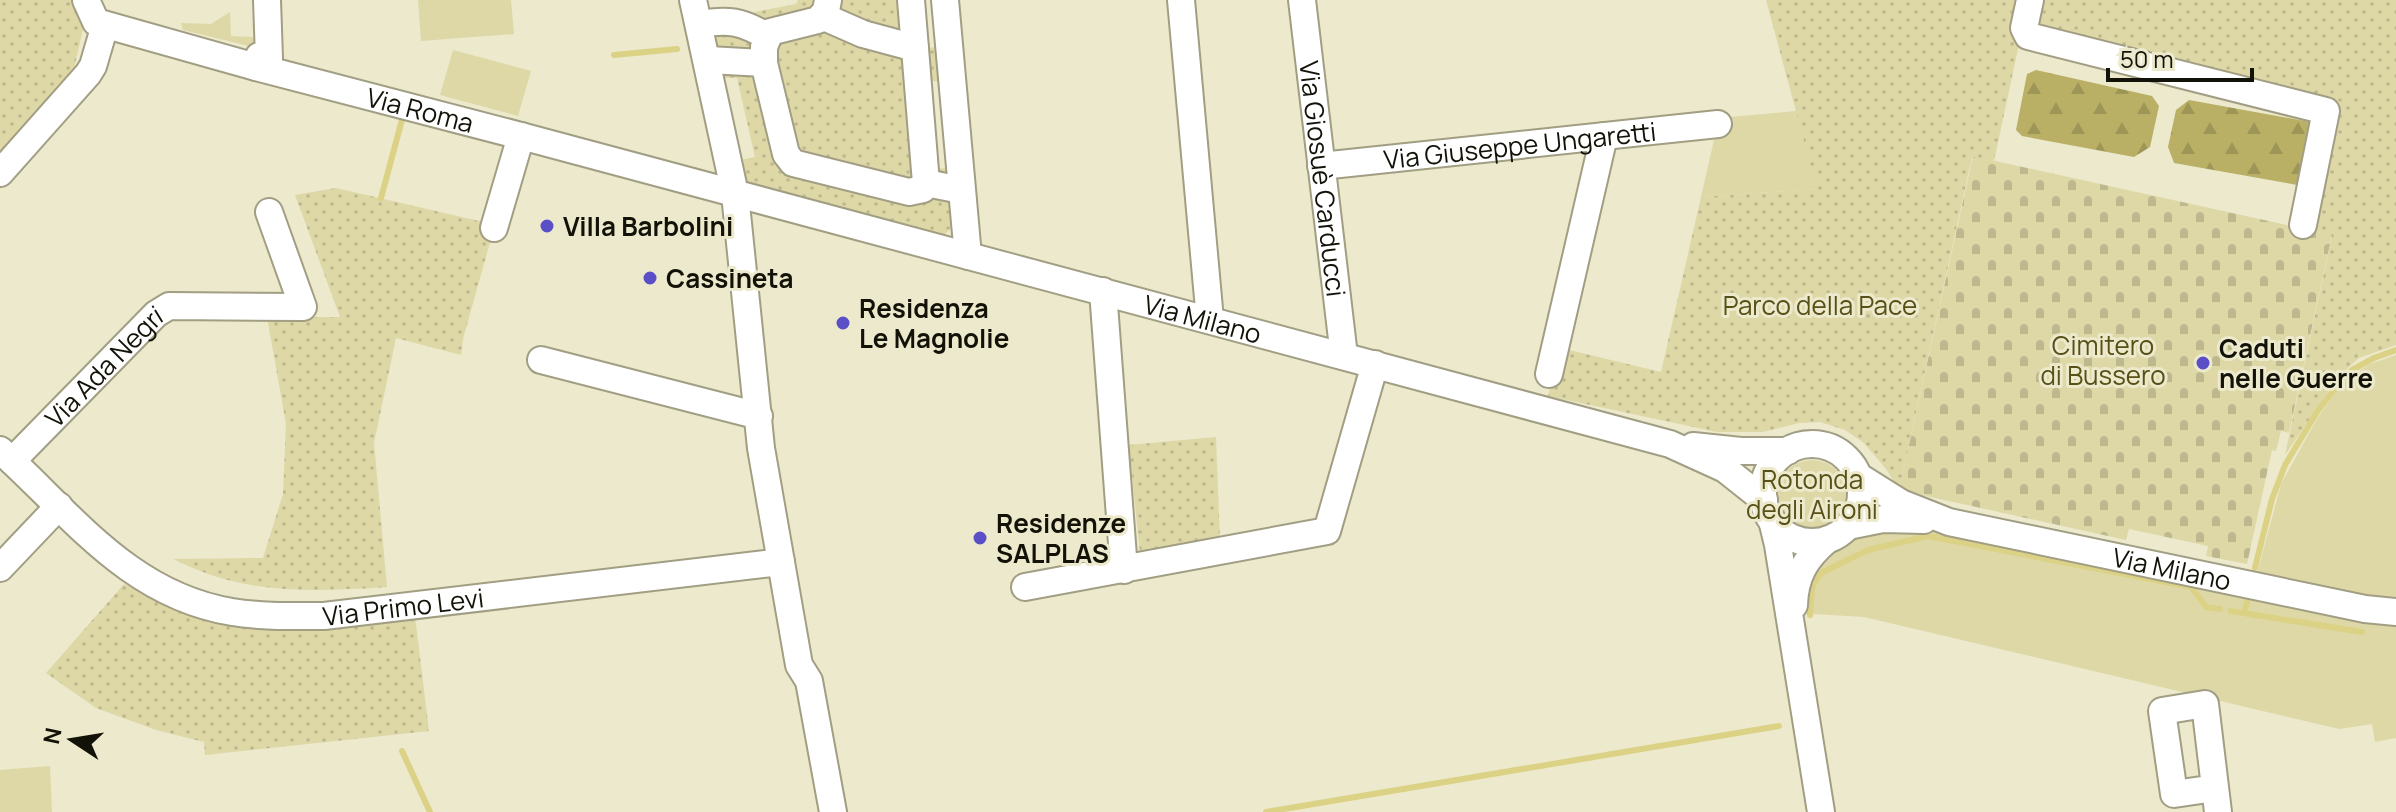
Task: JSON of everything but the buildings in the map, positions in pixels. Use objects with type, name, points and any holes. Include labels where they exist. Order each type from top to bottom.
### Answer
[{"type":"street","points":[[0,173],[93,66],[105,25],[93,19],[86,0]]},
{"type":"street","points":[[256,67],[259,56],[269,58],[267,0]]},
{"type":"street","points":[[911,0],[916,58],[926,183],[923,189],[909,192],[793,163],[786,154],[764,63],[764,47],[770,32],[818,20],[825,8],[863,34],[916,58],[951,64]]},
{"type":"street","points":[[945,0],[968,256]]},
{"type":"street","points":[[1181,0],[1210,320]]},
{"type":"street","name":"Via Giosuè Carducci","points":[[1302,0],[1344,356]]},
{"type":"street","points":[[2030,0],[2024,28],[2028,36],[2326,111],[2303,225]]},
{"type":"street","points":[[768,37],[752,27],[696,12],[735,194],[761,448],[799,665],[809,681],[833,812]]},
{"type":"street","name":"Via Roma","points":[[105,25],[735,194]]},
{"type":"street","points":[[708,60],[764,63]]},
{"type":"street","name":"Via Giuseppe Ungaretti","points":[[1321,166],[1718,124]]},
{"type":"street","points":[[494,228],[521,136]]},
{"type":"street","points":[[1549,374],[1604,136]]},
{"type":"street","points":[[926,183],[961,190]]},
{"type":"street","name":"Via Milano","points":[[735,194],[1670,444],[1725,450],[1788,451],[1807,445],[1829,447],[1848,459],[1858,476],[1901,503],[1949,522]]},
{"type":"street","name":"Via Ada Negri","points":[[6,455],[156,314],[169,306],[303,307],[269,212]]},
{"type":"street","points":[[1103,291],[1124,570]]},
{"type":"street","points":[[541,360],[759,416]]},
{"type":"street","points":[[1025,587],[1327,531],[1375,364]]},
{"type":"street","name":"Via Milano","points":[[1670,444],[1725,469],[1768,510],[1781,531],[1796,539],[1810,542],[1891,518],[1949,522],[2374,611],[2396,612]]},
{"type":"street","points":[[1788,451],[1775,462],[1764,485],[1778,545],[1821,812]]},
{"type":"street","name":"Via Primo Levi","points":[[6,455],[113,558],[146,580],[201,604],[230,612],[324,616],[781,562]]},
{"type":"street","points":[[1792,637],[1799,572],[1807,559],[1857,513],[1861,487],[1858,476]]},
{"type":"street","points":[[0,568],[59,506]]},
{"type":"green space","points":[[0,0],[74,0],[83,29],[72,78],[0,155]]},
{"type":"green space","points":[[418,0],[511,0],[514,34],[421,41]]},
{"type":"green space","points":[[798,0],[920,0],[924,48],[948,46],[952,80],[925,82],[933,169],[959,167],[954,225],[941,238],[759,188],[744,181],[735,161],[755,157],[737,78],[716,78],[703,22],[796,4]]},
{"type":"green space","name":"Parco della Pace","points":[[1766,0],[2396,0],[2396,345],[2359,358],[2340,375],[2285,455],[2332,236],[2302,227],[2326,112],[2021,35],[1994,161],[1972,157],[1899,490],[1864,443],[1845,430],[1820,422],[1799,423],[1763,432],[1717,432],[1548,396],[1561,348],[1661,372],[1701,197],[1817,189]]},
{"type":"green space","points":[[230,12],[231,36],[269,38],[269,51],[183,30],[181,23],[211,24]]},
{"type":"green space","points":[[453,50],[531,71],[518,116],[440,95]]},
{"type":"green space","points":[[2036,70],[2152,96],[2159,106],[2150,147],[2134,157],[2022,136],[2016,130],[2027,74]]},
{"type":"green space","points":[[2189,100],[2316,123],[2303,186],[2174,163],[2168,147],[2176,110]]},
{"type":"green space","points":[[1796,111],[1818,189],[1701,197],[1719,118]]},
{"type":"green space","name":"Cimitero di Bussero","points":[[1973,156],[2332,235],[2289,433],[2281,431],[2276,451],[2272,450],[2247,564],[2206,556],[2208,546],[2129,529],[2126,540],[1899,490]]},
{"type":"green space","points":[[336,188],[492,224],[494,228],[461,355],[396,338],[374,443],[387,587],[331,590],[277,588],[251,585],[199,571],[173,559],[263,558],[283,494],[286,424],[267,317],[340,317],[295,195]]},
{"type":"green space","points":[[2396,355],[2396,738],[2375,742],[2372,724],[2339,729],[1864,617],[1797,613],[1801,588],[1836,546],[1857,534],[1907,525],[2253,589],[2281,484],[2318,417],[2351,376],[2370,364]]},
{"type":"green space","points":[[1216,437],[1220,541],[1140,554],[1129,445]]},
{"type":"green space","name":"Rotonda degli Aironi","points":[[1805,460],[1819,460],[1831,465],[1841,475],[1846,494],[1841,513],[1831,523],[1819,528],[1805,528],[1793,523],[1783,513],[1778,501],[1778,487],[1783,475],[1793,465]]},
{"type":"green space","points":[[124,584],[189,614],[271,629],[415,616],[429,731],[205,755],[204,742],[156,730],[96,708],[46,673]]},
{"type":"green space","points":[[50,766],[52,812],[0,812],[0,770]]},
{"type":"waterway","points":[[614,55],[677,49]]},
{"type":"waterway","points":[[381,198],[403,116]]},
{"type":"waterway","points":[[2255,568],[2272,499],[2285,465],[2317,412],[2352,370],[2396,350]]},
{"type":"waterway","points":[[1810,615],[1812,588],[1823,572],[1868,550],[1928,536],[2191,587],[2206,607],[2220,609]]},
{"type":"waterway","points":[[2244,613],[2248,599]]},
{"type":"waterway","points":[[2230,611],[2362,632]]},
{"type":"waterway","points":[[1266,812],[1779,726]]},
{"type":"waterway","points":[[402,751],[430,812]]},
{"type":"place","name":"Villa Barbolini","points":[[547,226]]},
{"type":"place","name":"Cassineta","points":[[650,278]]},
{"type":"place","name":"Residenza Le Magnolie","points":[[843,323]]},
{"type":"place","name":"Caduti nelle Guerre","points":[[2203,363]]},
{"type":"place","name":"Residenze SALPLAS","points":[[980,538]]}]
